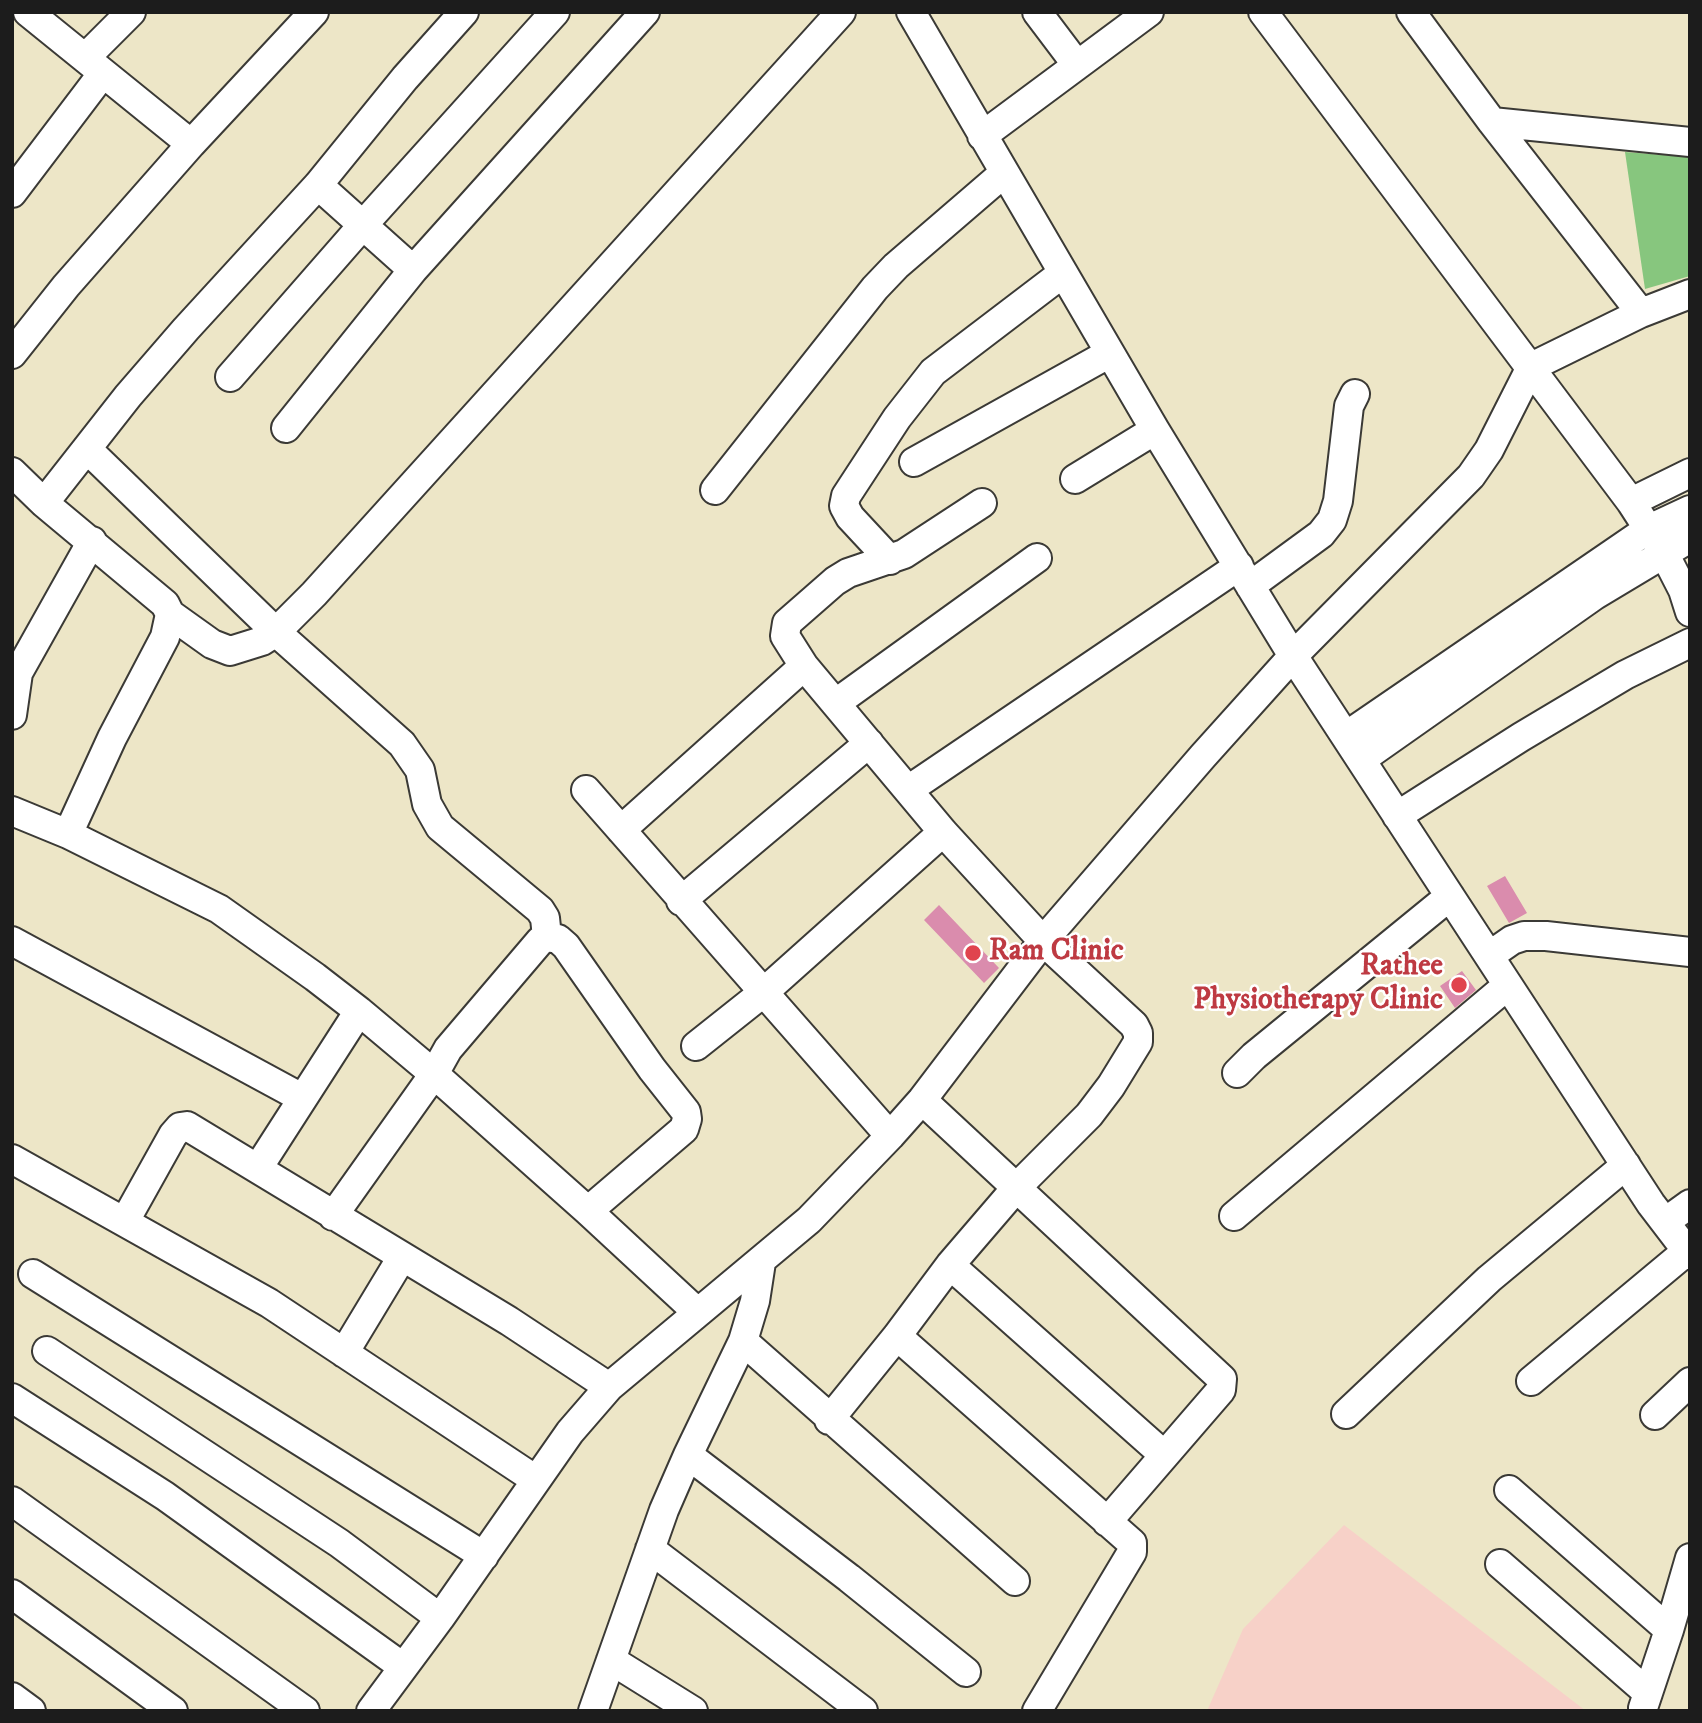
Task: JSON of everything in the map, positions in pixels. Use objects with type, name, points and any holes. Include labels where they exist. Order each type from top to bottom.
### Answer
[{"type":"street","points":[[28,12],[191,144]]},
{"type":"street","points":[[12,192],[131,12]]},
{"type":"street","points":[[12,354],[66,286],[191,144],[314,12]]},
{"type":"street","points":[[44,503],[128,396],[318,184],[405,78],[464,12]]},
{"type":"street","points":[[230,377],[555,12]]},
{"type":"street","points":[[286,428],[413,271],[645,12]]},
{"type":"street","points":[[17,486],[44,503],[92,541],[166,604],[170,614],[220,649],[230,651],[262,641],[276,632],[324,584],[841,12]]},
{"type":"street","points":[[911,12],[1155,430],[1293,656],[1626,1165],[1688,1253],[1531,1381]]},
{"type":"street","points":[[1037,12],[1077,65]]},
{"type":"street","points":[[982,136],[1149,12]]},
{"type":"street","points":[[1263,12],[1631,502],[1688,596]]},
{"type":"street","points":[[1410,12],[1641,313]]},
{"type":"street","points":[[1492,122],[1690,142]]},
{"type":"street","points":[[715,490],[875,288],[1004,173]]},
{"type":"street","points":[[318,184],[413,271]]},
{"type":"street","points":[[890,560],[846,511],[846,496],[897,418],[933,372],[1063,273]]},
{"type":"street","points":[[371,1711],[484,1556],[569,1432],[609,1387],[809,1220],[890,1136],[922,1100],[1043,941],[1203,756],[1293,656],[1471,476],[1489,450],[1531,367],[1641,313],[1690,294]]},
{"type":"street","points":[[914,463],[1110,353]]},
{"type":"street","points":[[908,790],[1245,576],[1321,534],[1332,520],[1338,501],[1349,406],[1354,394]]},
{"type":"street","points":[[1074,479],[1155,430]]},
{"type":"street","points":[[87,449],[276,632],[402,744],[421,770],[427,804],[440,827],[540,910],[545,918],[547,937]]},
{"type":"street","points":[[1631,502],[1690,473]]},
{"type":"street","points":[[829,1419],[897,1336],[950,1265],[1017,1187],[1089,1115],[1111,1086],[1138,1042],[1138,1033],[1133,1025],[1043,941],[943,832],[804,666],[786,640],[784,631],[787,623],[842,577],[904,554],[982,503]]},
{"type":"street","points":[[1346,736],[1362,722],[1647,530],[1690,510]]},
{"type":"street","points":[[1362,760],[1595,595],[1690,538]]},
{"type":"street","points":[[12,715],[18,673],[92,541]]},
{"type":"street","points":[[836,703],[1037,558]]},
{"type":"street","points":[[68,834],[112,738],[165,637],[170,614]]},
{"type":"street","points":[[1398,816],[1521,737],[1625,675],[1690,643]]},
{"type":"street","points":[[621,830],[804,666]]},
{"type":"street","points":[[681,901],[869,743]]},
{"type":"street","points":[[586,790],[890,1136]]},
{"type":"street","points":[[12,811],[68,834],[219,909],[359,1011],[589,1212],[697,1312]]},
{"type":"street","points":[[696,1046],[764,992],[943,832]]},
{"type":"street","points":[[1237,1073],[1450,896]]},
{"type":"street","points":[[1489,956],[1512,940],[1524,936],[1546,936],[1690,952]]},
{"type":"street","points":[[333,1216],[448,1049],[540,941],[547,937],[558,939],[566,946],[687,1118],[684,1129],[589,1212]]},
{"type":"street","points":[[12,941],[302,1098]]},
{"type":"street","points":[[1234,1216],[1508,985]]},
{"type":"street","points":[[258,1168],[359,1011]]},
{"type":"street","points":[[922,1100],[1224,1383],[1221,1390],[1107,1522]]},
{"type":"street","points":[[125,1221],[173,1135],[183,1126],[191,1128],[509,1321],[609,1387]]},
{"type":"street","points":[[12,1159],[269,1303],[536,1480]]},
{"type":"street","points":[[1346,1414],[1489,1279],[1626,1165]]},
{"type":"street","points":[[1665,1222],[1690,1203]]},
{"type":"street","points":[[344,1353],[402,1257]]},
{"type":"street","points":[[593,1711],[650,1549],[688,1455],[743,1341],[755,1301],[761,1262]]},
{"type":"street","points":[[950,1265],[1164,1455]]},
{"type":"street","points":[[33,1273],[484,1556]]},
{"type":"street","points":[[897,1336],[1107,1522],[1130,1539],[1132,1552],[1037,1711]]},
{"type":"street","points":[[743,1341],[1015,1581]]},
{"type":"street","points":[[47,1350],[339,1543],[440,1618]]},
{"type":"street","points":[[1655,1415],[1690,1382]]},
{"type":"street","points":[[12,1398],[164,1496],[403,1667]]},
{"type":"street","points":[[688,1455],[849,1578],[966,1672]]},
{"type":"street","points":[[1509,1490],[1678,1617]]},
{"type":"street","points":[[12,1500],[305,1711]]},
{"type":"street","points":[[650,1549],[863,1711]]},
{"type":"street","points":[[1500,1564],[1645,1702],[1678,1617],[1690,1558]]},
{"type":"street","points":[[12,1594],[173,1711]]},
{"type":"street","points":[[611,1660],[693,1711]]},
{"type":"street","points":[[12,1697],[31,1711]]},
{"type":"shaded area","points":[[1344,1525],[1586,1711],[1207,1711],[1243,1629]]},
{"type":"green space","points":[[1625,152],[1690,157],[1690,276],[1645,289]]},
{"type":"building","points":[[1505,876],[1527,913],[1509,923],[1487,886]]},
{"type":"building","points":[[939,905],[999,968],[984,983],[924,920]]},
{"type":"building","points":[[1462,971],[1476,990],[1455,1008],[1440,986]]},
{"type":"place","name":"Ram Clinic","points":[[973,953]]},
{"type":"place","name":"Rathee Physiotherapy Clinic","points":[[1459,985]]}]
